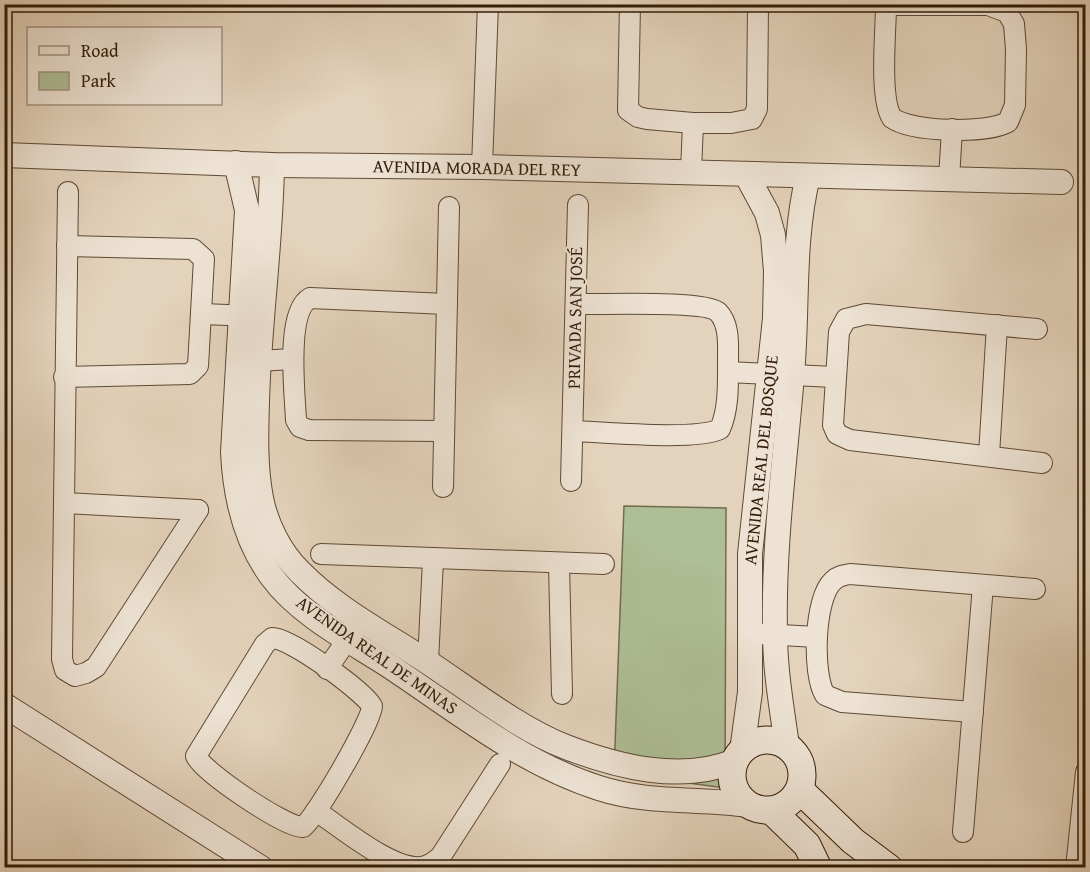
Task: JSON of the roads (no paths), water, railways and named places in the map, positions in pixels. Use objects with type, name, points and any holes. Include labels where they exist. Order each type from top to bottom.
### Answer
[{"type":"main road","points":[[760,808],[793,800],[800,790],[801,765],[796,754],[787,746],[776,741],[763,740],[738,756],[734,785],[760,808],[807,845],[818,867]]},
{"type":"main road","points":[[800,790],[854,841],[889,867]]},
{"type":"street","points":[[482,167],[488,4]]},
{"type":"street","points":[[630,4],[628,110],[638,117],[693,123],[739,122],[752,119],[755,115],[759,92],[758,4]]},
{"type":"street","points":[[886,5],[988,5],[1007,12],[1014,24],[1016,50],[1015,105],[1008,122],[987,128],[952,129],[906,125],[892,118],[885,94],[886,5]]},
{"type":"street","points":[[691,172],[693,123]]},
{"type":"street","points":[[949,179],[952,129]]},
{"type":"street","name":"AVENIDA MORADA DEL REY","points":[[4,155],[273,165],[482,167],[1061,182]]},
{"type":"street","name":"AVENIDA REAL DE MINAS","points":[[236,163],[247,210],[252,316],[258,360],[256,446],[250,501],[255,547],[272,577],[298,604],[428,662],[527,726],[563,746],[630,767],[666,772],[719,768],[738,756]]},
{"type":"street","name":"AVENIDA REAL DE MINAS","points":[[250,501],[233,452],[252,316],[272,209],[273,165]]},
{"type":"street","name":"AVENIDA REAL DEL BOSQUE","points":[[746,174],[767,213],[773,236],[775,318],[781,373],[775,634],[787,746]]},
{"type":"street","name":"AVENIDA REAL DEL BOSQUE","points":[[738,756],[750,692],[750,554],[781,373],[796,246],[808,176]]},
{"type":"street","points":[[64,503],[198,510],[96,667],[87,673],[75,676],[65,670],[62,659],[64,377],[68,192]]},
{"type":"street","name":"PRIVADA SAN JOSÉ","points":[[571,481],[578,205]]},
{"type":"street","points":[[442,487],[449,207]]},
{"type":"street","points":[[64,377],[189,374],[198,366],[204,259],[193,249],[67,246]]},
{"type":"street","points":[[444,431],[309,430],[300,427],[296,420],[292,359],[299,309],[303,301],[310,297],[447,304]]},
{"type":"street","points":[[573,431],[667,434],[714,432],[720,429],[726,412],[728,372],[727,332],[725,323],[717,312],[692,306],[576,304]]},
{"type":"street","points":[[202,314],[252,316]]},
{"type":"street","points":[[1037,329],[866,315],[850,317],[840,326],[834,377],[834,430],[850,440],[1041,463]]},
{"type":"street","points":[[989,455],[997,325]]},
{"type":"street","points":[[258,360],[292,359]]},
{"type":"street","points":[[728,372],[834,377]]},
{"type":"street","points":[[321,554],[433,560],[604,564]]},
{"type":"street","points":[[428,662],[433,560]]},
{"type":"street","points":[[559,564],[562,694]]},
{"type":"street","points":[[973,712],[833,700],[821,688],[818,637],[826,591],[834,579],[850,574],[1035,589]]},
{"type":"street","points":[[963,832],[983,585]]},
{"type":"street","points":[[327,669],[354,630]]},
{"type":"street","name":"AVENIDA REAL DE MINAS","points":[[354,630],[512,747],[552,769],[600,789],[638,798],[723,801],[760,808]]},
{"type":"street","points":[[749,634],[818,637]]},
{"type":"street","points":[[272,638],[284,640],[327,669],[364,696],[372,706],[372,712],[316,811],[303,827],[285,822],[202,765],[196,756],[259,653],[272,638]]},
{"type":"street","points":[[4,705],[261,867]]},
{"type":"street","points":[[552,769],[563,746]]},
{"type":"street","points":[[316,811],[398,863],[421,867],[432,864],[441,856],[500,764]]},
{"type":"street","points":[[1076,867],[1086,772]]}]
